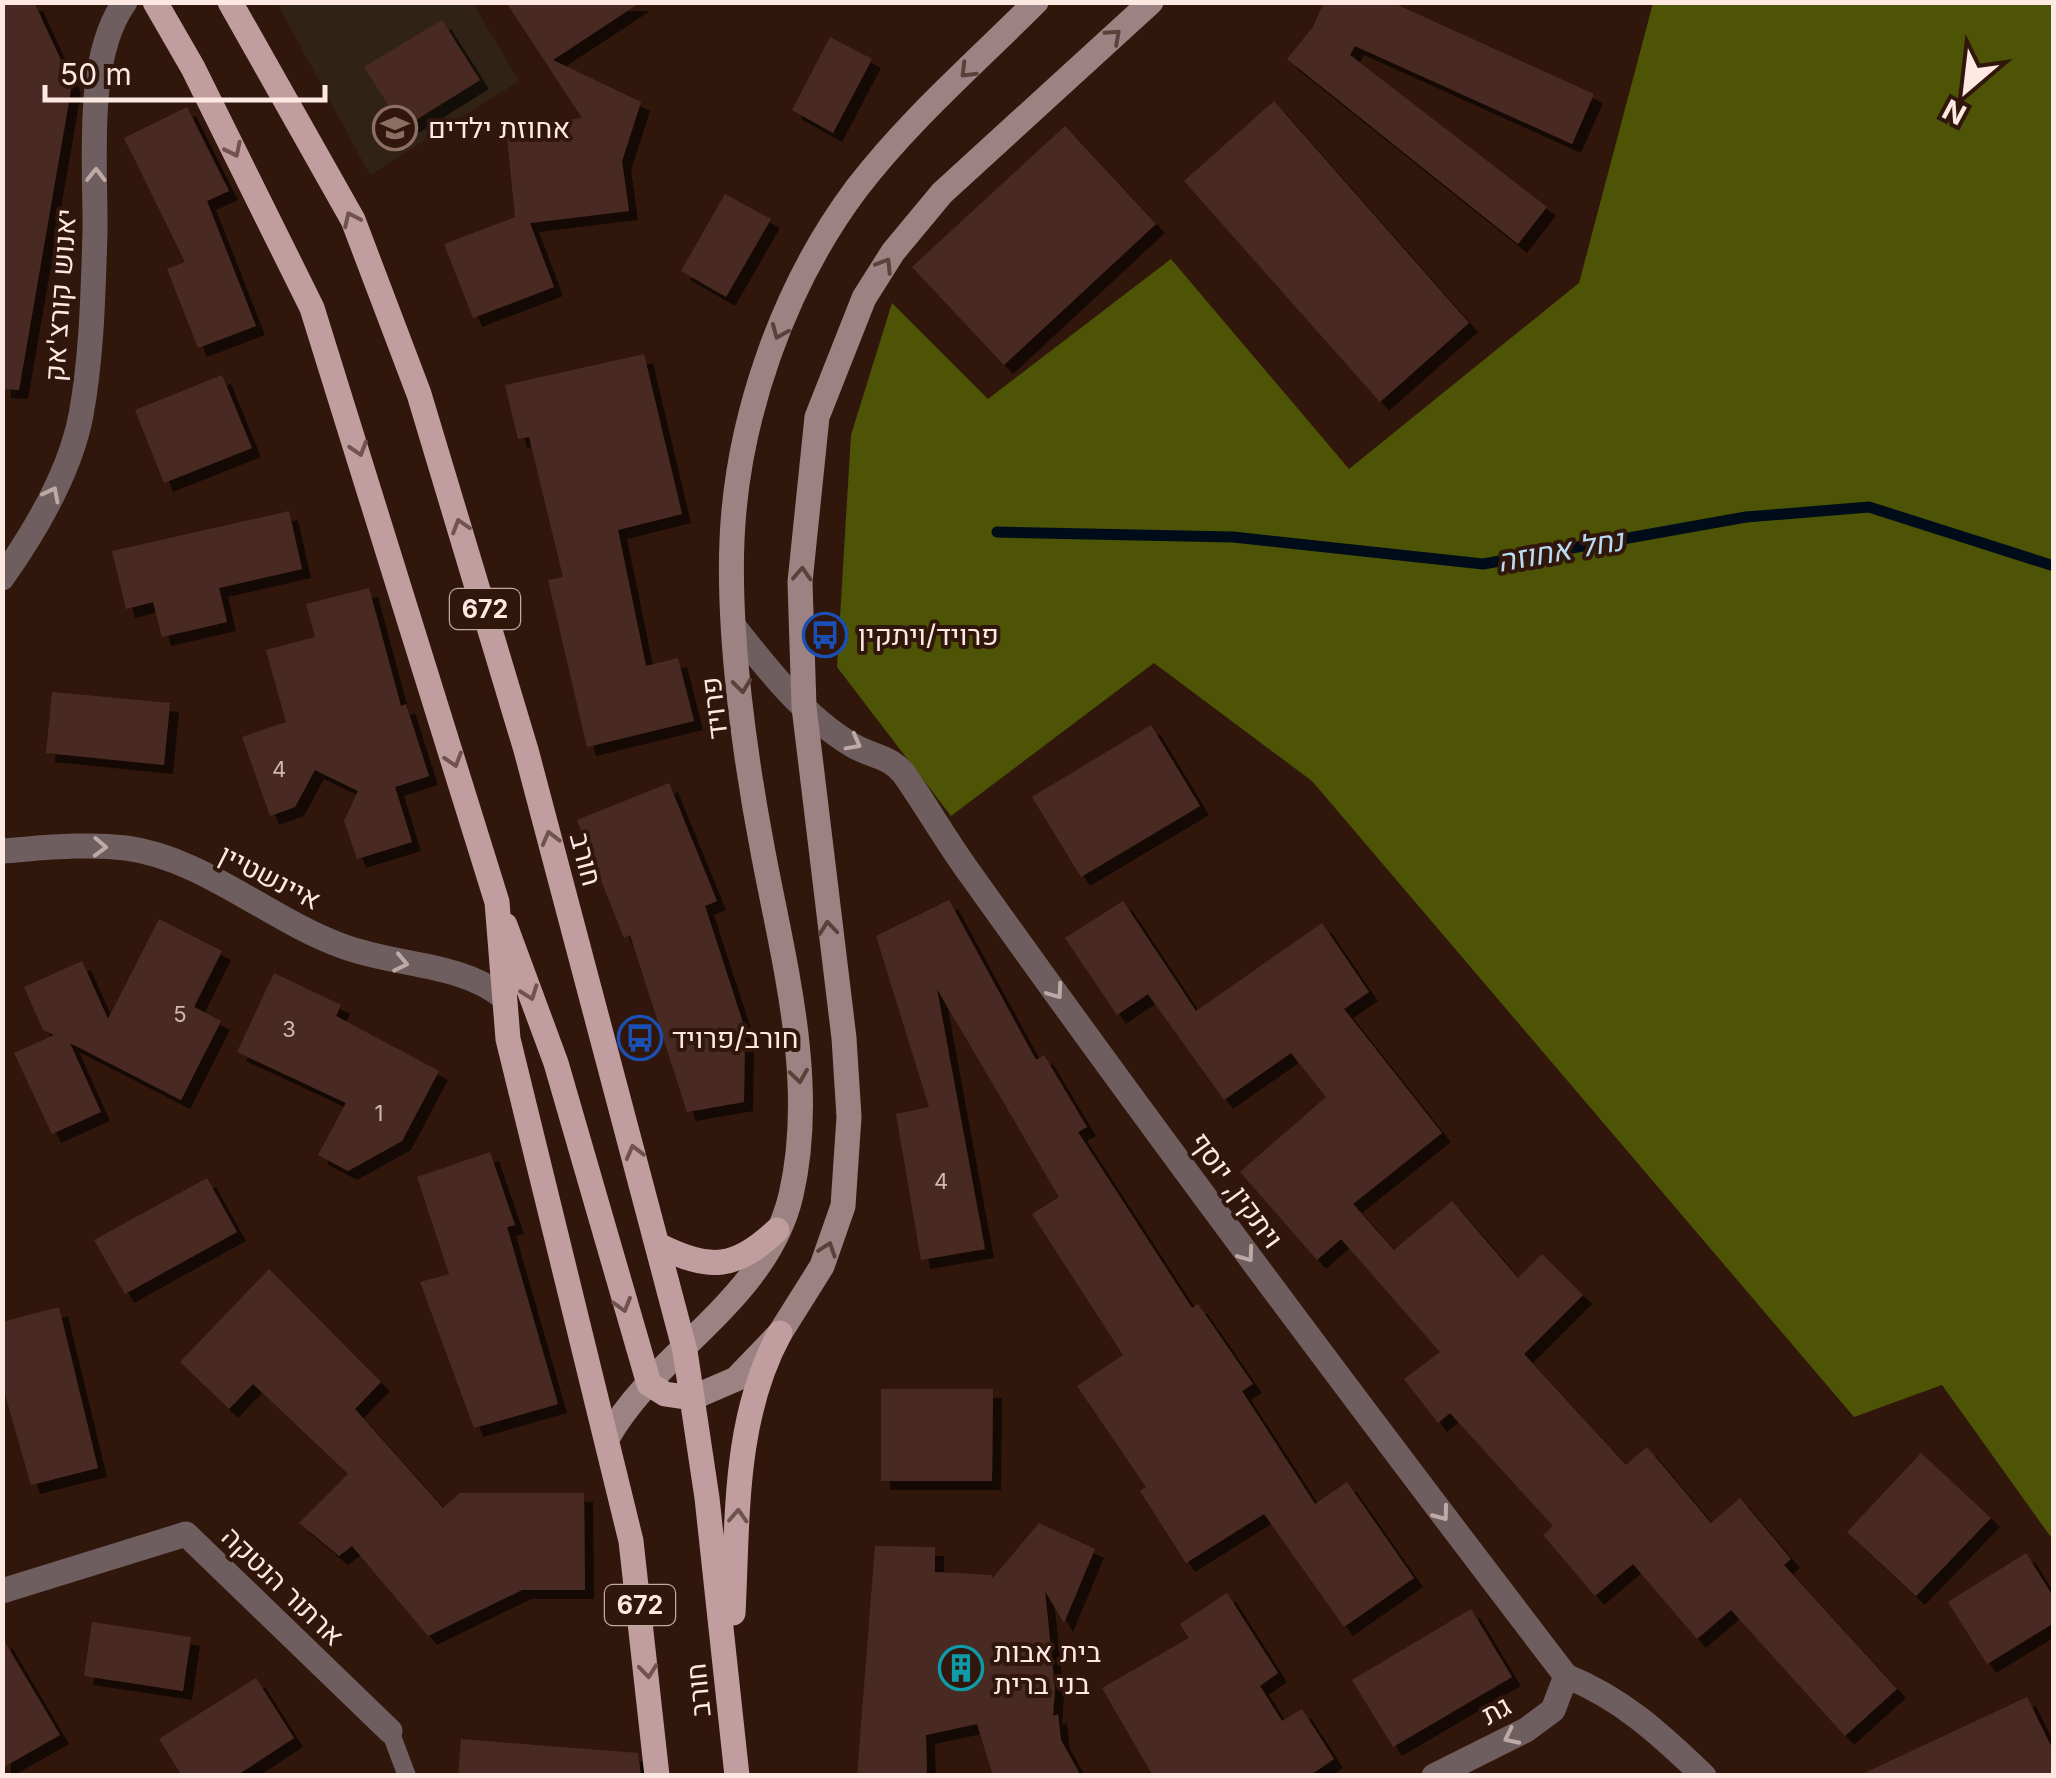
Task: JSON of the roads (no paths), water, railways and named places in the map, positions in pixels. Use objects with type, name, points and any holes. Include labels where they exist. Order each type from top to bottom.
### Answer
[{"type":"main road","name":"חורב","points":[[155,2],[193,68],[312,308],[497,902],[508,1039],[632,1541],[657,1776]]},
{"type":"main road","name":"חורב","points":[[230,2],[353,220],[419,394],[526,750],[660,1246],[684,1350],[737,1776]]},
{"type":"main road","name":"פרויד","points":[[608,1437],[649,1384],[741,1287],[778,1230],[791,1196],[802,1094],[757,820],[735,628],[732,540],[738,483],[771,352],[802,280],[838,216],[885,152],[1036,2]]},
{"type":"main road","points":[[728,1683],[745,1430],[758,1380],[780,1334],[822,1266],[843,1206],[849,1117],[844,1038],[829,945],[804,707],[800,582],[816,417],[864,298],[893,252],[942,193],[1151,2]]},
{"type":"main road","points":[[497,902],[556,1063],[649,1384],[666,1394],[692,1398],[736,1379],[780,1334]]},
{"type":"main road","points":[[660,1246],[700,1262],[732,1261],[759,1247],[778,1230]]},
{"type":"street","name":"יאנוש קורצ'אק","points":[[2,578],[26,545],[59,480],[80,418],[94,261],[98,74],[106,44],[125,2]]},
{"type":"street","name":"ויתקין, יוסף","points":[[735,628],[804,707],[854,747],[880,755],[901,770],[969,873],[1297,1324],[1566,1676],[1606,1692],[1632,1710],[1704,1776]]},
{"type":"street","name":"איינשטיין","points":[[2,851],[66,846],[129,848],[190,870],[342,946],[392,962],[462,973],[502,996]]},
{"type":"street","name":"ארתור הנטקה","points":[[2,1591],[186,1534],[390,1730]]},
{"type":"street","name":"גת","points":[[1434,1776],[1526,1730],[1552,1710],[1566,1676]]},
{"type":"lane","points":[[390,1730],[406,1776]]},
{"type":"waterway","name":"נחל אחוזה","points":[[997,532],[1233,537],[1483,564],[1746,517],[1869,507],[2054,566]]},
{"type":"place","name":"אחוזת ילדים","points":[[395,128]]},
{"type":"place","name":"פרויד/ויתקין","points":[[825,635]]},
{"type":"place","name":"חורב/פרויד","points":[[640,1038]]},
{"type":"place","name":"בית אבות בני ברית","points":[[961,1668]]}]
